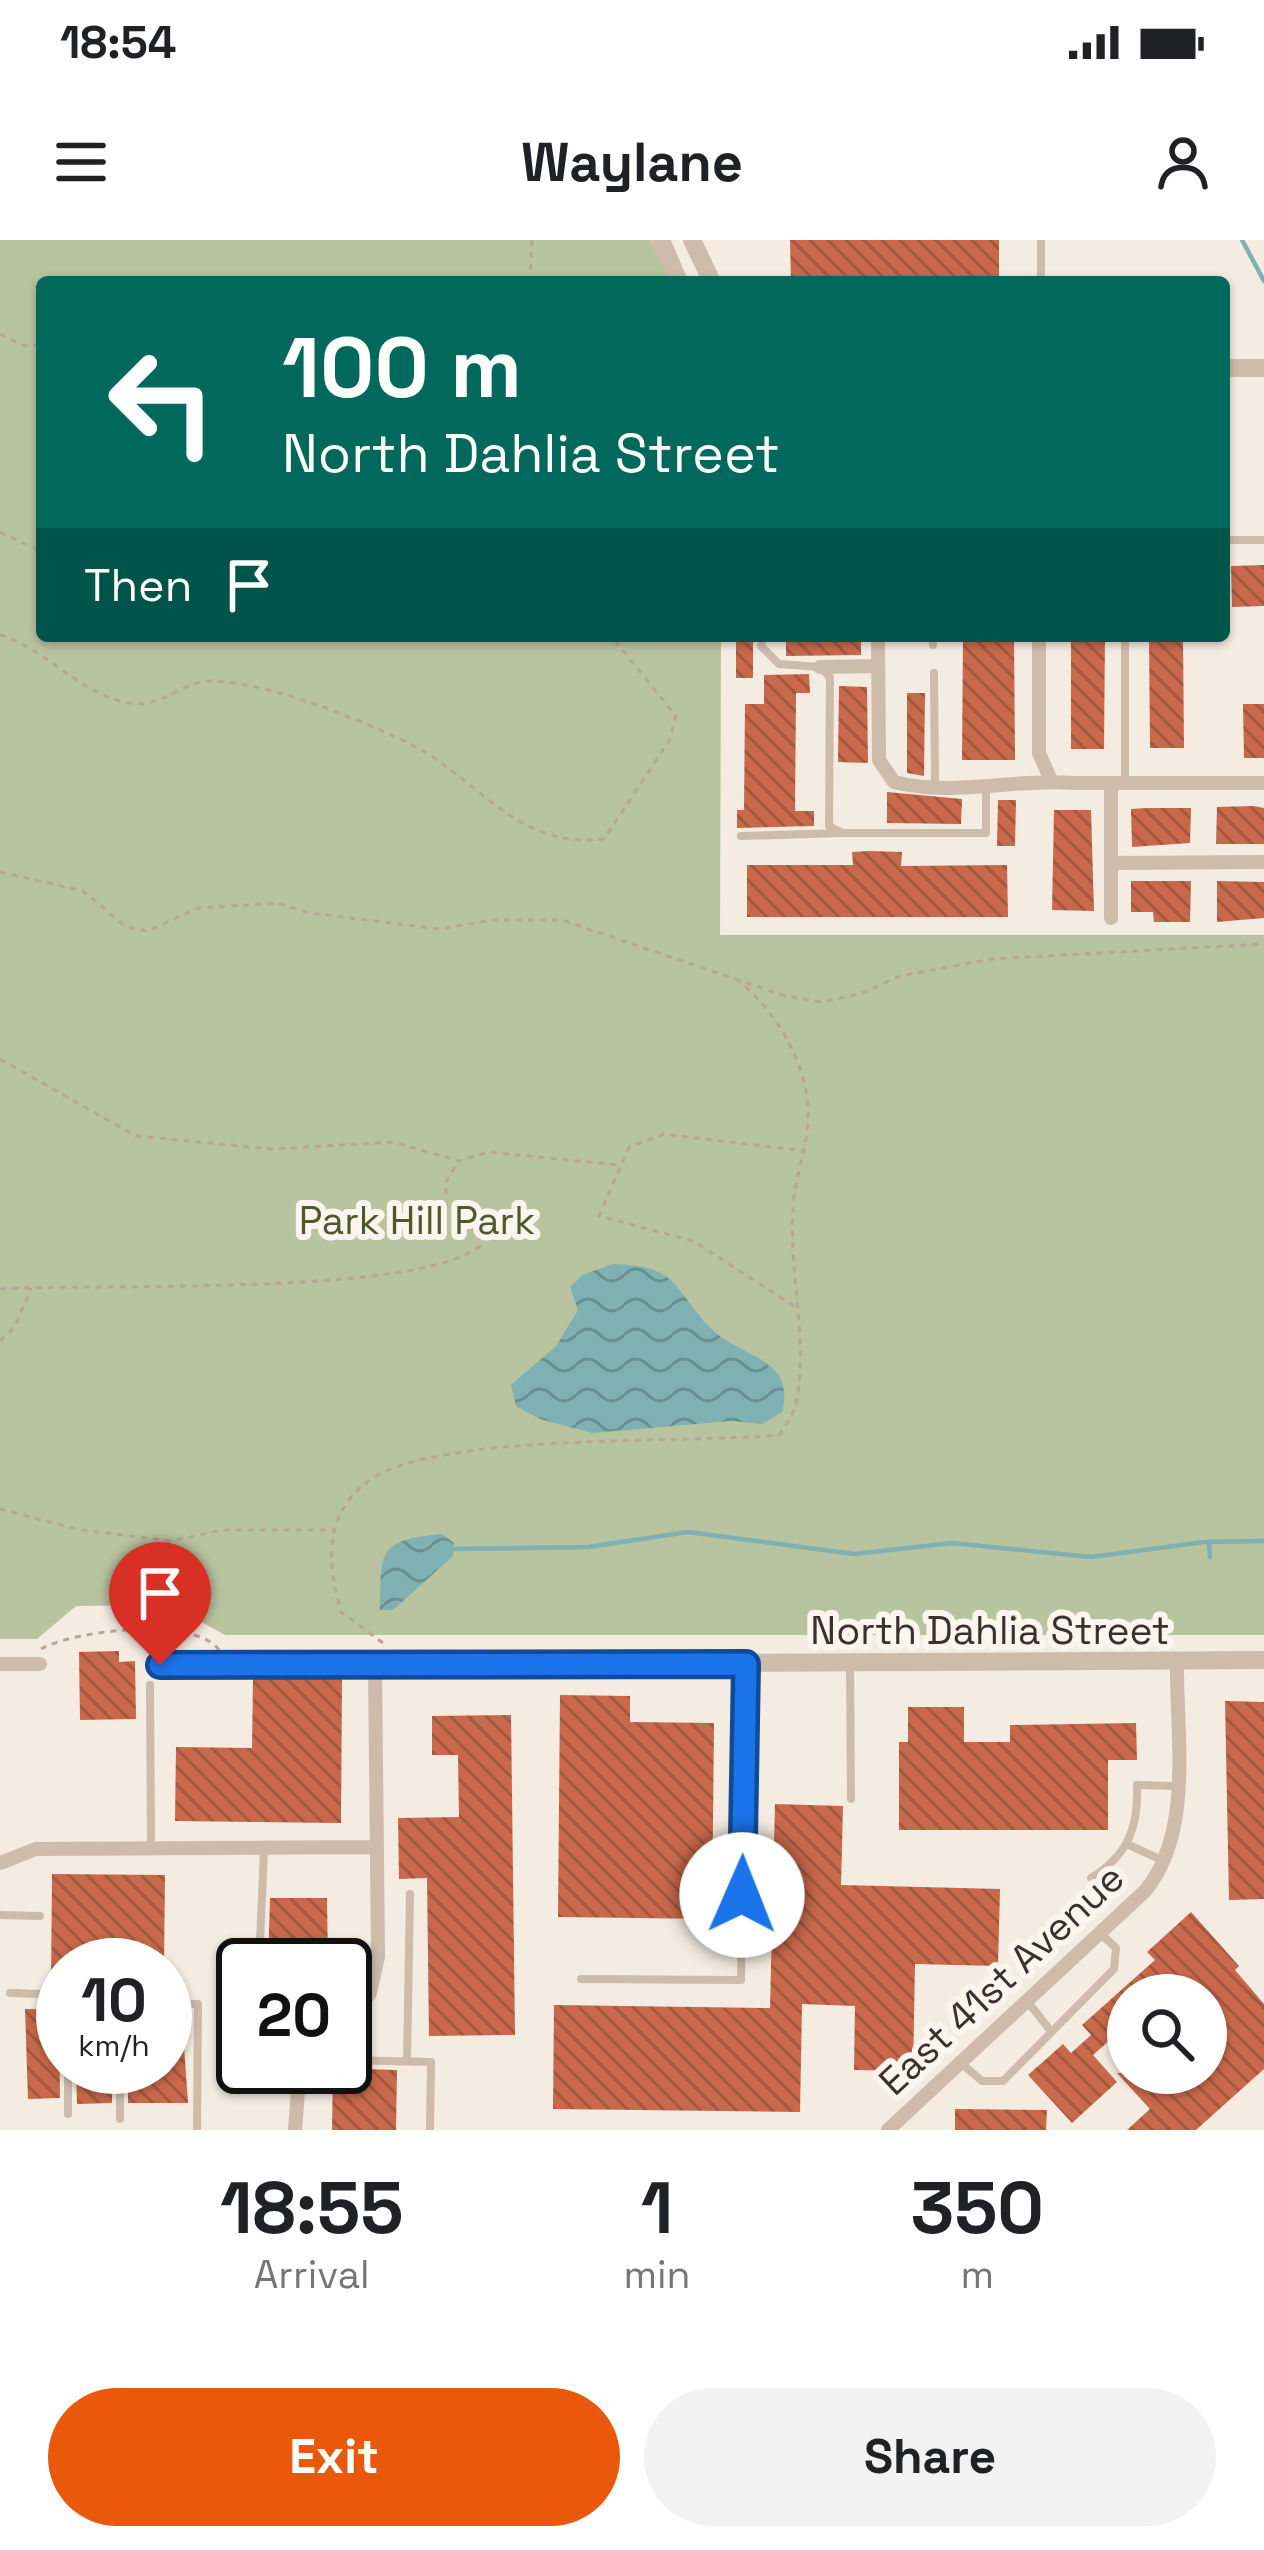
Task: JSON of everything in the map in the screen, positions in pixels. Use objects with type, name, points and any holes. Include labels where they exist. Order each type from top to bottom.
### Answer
[{"type":"street","points":[[661,240],[677,276]]},
{"type":"street","points":[[692,240],[709,276]]},
{"type":"street","points":[[1230,368],[1264,368]]},
{"type":"street","points":[[878,642],[883,773],[901,784],[1050,778],[1264,783]]},
{"type":"street","points":[[1039,642],[1039,753],[1050,778]]},
{"type":"street","points":[[820,667],[878,666]]},
{"type":"street","points":[[1111,918],[1118,783]]},
{"type":"street","points":[[1111,862],[1264,862]]},
{"type":"street","name":"East 41st Avenue","points":[[888,2130],[1145,1891],[1165,1862],[1174,1833],[1177,1662]]},
{"type":"street","name":"North Dahlia Street","points":[[160,1665],[1257,1662]]},
{"type":"street","points":[[7,1664],[40,1664]]},
{"type":"street","points":[[372,1982],[376,1975],[375,1665]]},
{"type":"street","points":[[0,1863],[36,1849],[376,1847]]},
{"type":"street","points":[[295,2130],[298,2094]]},
{"type":"lane","points":[[1041,240],[1041,276]]},
{"type":"lane","points":[[1230,540],[1264,540]]},
{"type":"lane","points":[[762,642],[778,664],[820,667],[830,677],[829,826],[843,832]]},
{"type":"lane","points":[[1118,783],[1125,642]]},
{"type":"lane","points":[[934,673],[934,785]]},
{"type":"lane","points":[[742,836],[986,832],[986,784]]},
{"type":"lane","points":[[581,1979],[741,1980],[746,1664]]},
{"type":"lane","points":[[850,1664],[851,1799]]},
{"type":"lane","points":[[150,1685],[151,1848]]},
{"type":"lane","points":[[1091,1878],[1114,1864],[1127,1844],[1138,1808],[1137,1785],[1176,1786]]},
{"type":"lane","points":[[1127,1844],[1165,1862]]},
{"type":"lane","points":[[261,1938],[264,1848]]},
{"type":"lane","points":[[407,2061],[410,1894]]},
{"type":"lane","points":[[0,1916],[40,1916]]},
{"type":"lane","points":[[961,2062],[992,2085],[1015,2068],[1114,1969],[1116,1948],[1100,1933]]},
{"type":"lane","points":[[10,1993],[36,1994]]},
{"type":"lane","points":[[1027,2001],[1051,2030]]},
{"type":"lane","points":[[192,2004],[197,2004],[197,2130]]},
{"type":"lane","points":[[372,2060],[431,2062],[430,2130]]},
{"type":"lane","points":[[68,2094],[68,2114]]},
{"type":"lane","points":[[121,2094],[121,2120]]},
{"type":"path","points":[[530,276],[532,240]]},
{"type":"path","points":[[0,334],[25,346],[36,345]]},
{"type":"path","points":[[0,532],[36,549]]},
{"type":"path","points":[[0,635],[18,641],[87,688],[127,703],[154,704],[194,682],[216,681],[284,697],[399,738],[454,769],[523,827],[569,844],[604,839],[670,740],[676,716],[616,642]]},
{"type":"path","points":[[0,872],[82,891],[126,927],[148,931],[198,908],[277,903],[439,929],[493,920],[562,920],[738,980],[820,1002],[860,994],[900,976],[992,959],[1264,944]]},
{"type":"path","points":[[383,1643],[341,1612],[331,1577],[333,1530],[345,1505],[367,1482],[410,1462],[530,1446],[778,1435],[795,1414],[800,1380],[793,1204],[809,1130],[802,1073],[771,1012],[738,980]]},
{"type":"path","points":[[0,1059],[136,1136],[272,1149],[393,1142],[459,1161],[488,1152],[619,1166]]},
{"type":"path","points":[[795,1307],[693,1241],[611,1224],[599,1216],[629,1147],[664,1134],[806,1151]]},
{"type":"path","points":[[0,1288],[363,1278],[463,1260],[480,1246],[479,1234],[446,1205],[446,1182],[459,1161]]},
{"type":"path","points":[[0,1341],[15,1327],[32,1287]]},
{"type":"path","points":[[0,1509],[76,1529],[171,1540],[223,1530],[333,1530]]},
{"type":"path","points":[[7,1664],[62,1637],[192,1632],[212,1640],[230,1665]]},
{"type":"green space","name":"Park Hill Park","points":[[0,240],[651,240],[668,276],[36,276],[36,642],[721,642],[720,935],[1264,935],[1264,1635],[225,1635],[171,1605],[76,1606],[37,1639],[0,1639]]},
{"type":"water","points":[[613,1264],[665,1276],[716,1333],[774,1370],[784,1394],[782,1412],[762,1424],[731,1421],[592,1433],[540,1419],[516,1406],[511,1385],[556,1346],[578,1310],[570,1287],[582,1275]]},
{"type":"water","points":[[442,1534],[454,1543],[453,1556],[393,1610],[380,1610],[387,1552],[405,1540]]},
{"type":"building","points":[[790,240],[999,240],[999,276],[791,276]]},
{"type":"building","points":[[1264,565],[1264,606],[1232,607],[1231,566]]},
{"type":"building","points":[[736,642],[753,642],[753,678],[736,678]]},
{"type":"building","points":[[786,642],[861,642],[861,655],[786,656]]},
{"type":"building","points":[[963,642],[1014,642],[1015,760],[962,760]]},
{"type":"building","points":[[1071,642],[1105,642],[1104,749],[1071,749]]},
{"type":"building","points":[[1149,642],[1183,642],[1184,748],[1150,748]]},
{"type":"building","points":[[809,674],[810,693],[796,693],[795,811],[814,811],[814,826],[737,828],[737,810],[744,810],[745,704],[764,704],[764,675]]},
{"type":"building","points":[[839,686],[867,687],[868,763],[838,762]]},
{"type":"building","points":[[907,693],[925,693],[924,776],[907,773]]},
{"type":"building","points":[[1243,704],[1264,704],[1264,758],[1244,758]]},
{"type":"building","points":[[887,792],[962,799],[961,824],[887,823]]},
{"type":"building","points":[[998,800],[1016,800],[1015,846],[997,846]]},
{"type":"building","points":[[1217,807],[1264,808],[1264,844],[1216,844]]},
{"type":"building","points":[[1191,808],[1190,843],[1132,847],[1131,809]]},
{"type":"building","points":[[1054,810],[1091,810],[1094,911],[1052,910]]},
{"type":"building","points":[[852,852],[902,852],[901,866],[1007,865],[1008,917],[747,917],[747,865],[853,865]]},
{"type":"building","points":[[1131,881],[1191,881],[1190,922],[1154,922],[1153,912],[1131,912]]},
{"type":"building","points":[[1217,881],[1264,882],[1264,918],[1217,922]]},
{"type":"building","points":[[119,1651],[119,1662],[135,1661],[136,1719],[80,1720],[79,1652]]},
{"type":"building","points":[[253,1677],[342,1678],[341,1823],[175,1821],[176,1747],[252,1748]]},
{"type":"building","points":[[560,1695],[630,1696],[630,1722],[714,1723],[712,1919],[558,1917]]},
{"type":"building","points":[[1225,1701],[1264,1702],[1264,1899],[1229,1900]]},
{"type":"building","points":[[908,1707],[964,1707],[964,1742],[1010,1742],[1010,1725],[1136,1723],[1137,1760],[1108,1760],[1108,1830],[899,1830],[899,1742],[908,1742]]},
{"type":"building","points":[[511,1715],[515,2035],[429,2036],[427,1878],[399,1879],[398,1818],[459,1817],[458,1755],[432,1755],[432,1716]]},
{"type":"building","points":[[775,1804],[843,1806],[841,1885],[1000,1889],[998,1966],[915,1964],[913,2071],[854,2070],[855,2006],[802,2004],[800,2112],[553,2109],[554,2005],[770,2008]]},
{"type":"building","points":[[52,1874],[165,1875],[164,1938],[51,1938]]},
{"type":"building","points":[[270,1898],[327,1898],[328,1938],[269,1938]]},
{"type":"building","points":[[1191,1912],[1239,1966],[1235,1970],[1264,2004],[1264,2069],[1196,2130],[1127,2130],[1150,2109],[1136,2094],[1227,2094],[1227,1974],[1139,1974],[1155,1960],[1147,1952]]},
{"type":"building","points":[[1107,2003],[1107,2043],[1093,2055],[1107,2071],[1107,2091],[1072,2123],[1028,2075],[1063,2044],[1071,2053],[1091,2035],[1082,2025]]},
{"type":"building","points":[[25,2009],[36,2009],[36,2094],[60,2094],[60,2098],[28,2099]]},
{"type":"building","points":[[372,2069],[397,2070],[396,2130],[332,2130],[333,2094],[372,2094]]},
{"type":"building","points":[[77,2094],[112,2094],[112,2103],[77,2104]]},
{"type":"building","points":[[128,2094],[187,2094],[188,2103],[128,2103]]},
{"type":"building","points":[[955,2109],[1047,2110],[1046,2130],[955,2130]]},
{"type":"waterway","points":[[1242,240],[1264,281]]},
{"type":"waterway","points":[[454,1549],[588,1547],[688,1532],[854,1554],[952,1543],[1091,1557],[1204,1542],[1264,1541]]},
{"type":"waterway","points":[[1209,1542],[1210,1557]]},
{"type":"route","points":[[160,1665],[746,1664],[742,1895]]}]
